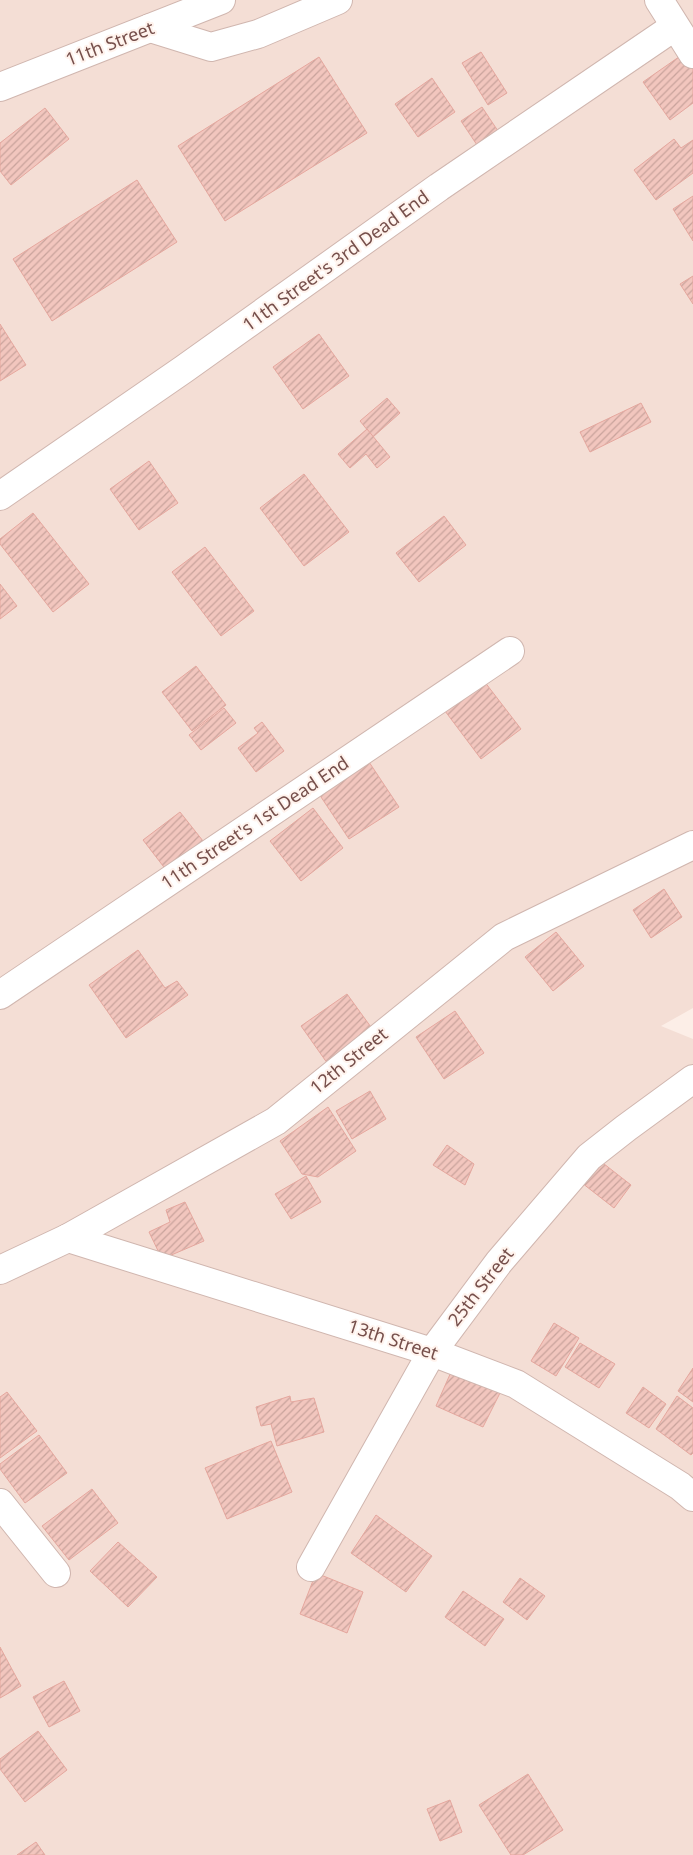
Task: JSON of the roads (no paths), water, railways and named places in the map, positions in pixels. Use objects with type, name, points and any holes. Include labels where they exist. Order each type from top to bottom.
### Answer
[{"type":"street","name":"11th Street","points":[[0,88],[221,0]]},
{"type":"street","points":[[150,28],[211,47],[258,34],[338,0]]},
{"type":"street","points":[[659,0],[674,28],[693,54]]},
{"type":"street","name":"11th Street's 3rd Dead End","points":[[0,496],[184,369],[439,187],[674,28]]},
{"type":"street","name":"11th Street's 1st Dead End","points":[[0,995],[510,651]]},
{"type":"street","name":"12th Street","points":[[0,1270],[68,1238],[276,1120],[504,937],[693,845]]},
{"type":"street","name":"25th Street","points":[[311,1567],[432,1352],[500,1262],[589,1157],[693,1079]]},
{"type":"street","name":"13th Street","points":[[68,1238],[432,1352],[516,1384],[689,1485]]},
{"type":"street","points":[[0,1503],[56,1573]]}]
